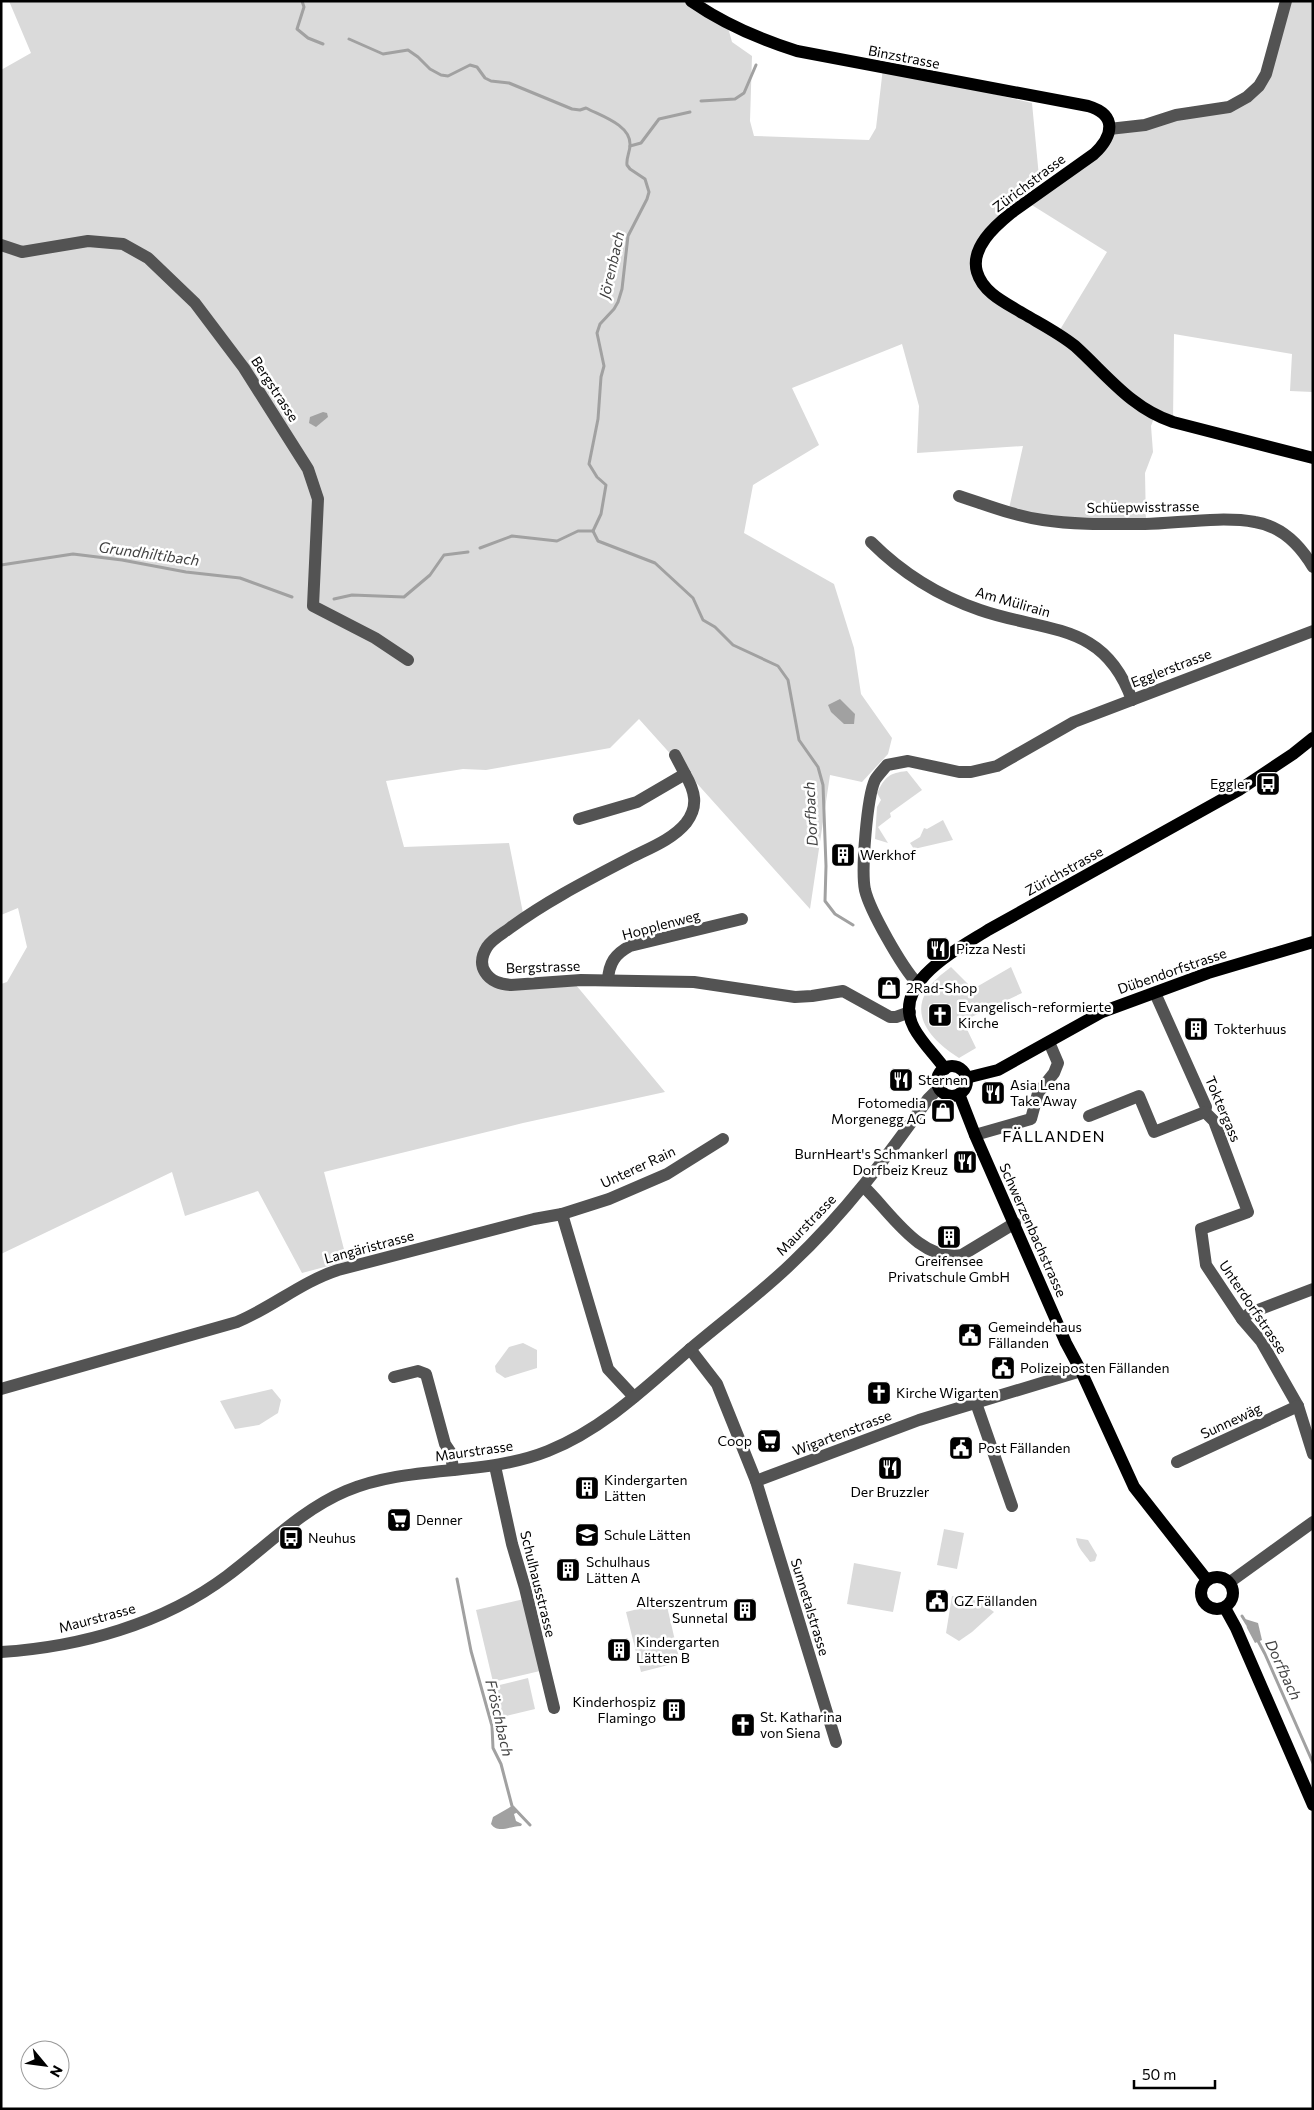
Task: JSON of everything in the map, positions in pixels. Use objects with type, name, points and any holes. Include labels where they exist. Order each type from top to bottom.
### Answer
[{"type":"main road","name":"Binzstrasse","points":[[691,1],[727,24],[797,51],[1088,106],[1100,111],[1105,116],[1109,129]]},
{"type":"main road","name":"Zürichstrasse","points":[[1109,129],[1105,143],[1094,154],[1011,213],[984,241],[976,259],[977,273],[983,284],[1000,300],[1066,339],[1123,394],[1155,415],[1173,422],[1313,458]]},
{"type":"main road","name":"Zürichstrasse","points":[[917,983],[931,969],[958,949],[1239,790],[1293,754],[1313,738]]},
{"type":"main road","name":"Dübendorfstrasse","points":[[966,1078],[998,1070],[1102,1012],[1208,973],[1313,942]]},
{"type":"main road","points":[[917,983],[912,996],[910,1012],[914,1028],[945,1068]]},
{"type":"main road","points":[[945,1068],[959,1069],[966,1078],[965,1087],[959,1094],[950,1096],[939,1088],[938,1077],[945,1068]]},
{"type":"main road","name":"Schwerzenbachstrasse","points":[[959,1094],[1066,1343],[1081,1370],[1138,1494],[1169,1530],[1207,1580]]},
{"type":"main road","points":[[1216,1576],[1230,1582],[1233,1587],[1233,1599],[1225,1608],[1212,1609],[1203,1601],[1201,1591],[1207,1580],[1216,1576]]},
{"type":"main road","points":[[1225,1608],[1236,1628],[1313,1806]]},
{"type":"street","points":[[1109,129],[1145,126],[1176,115],[1229,107],[1247,98],[1259,86],[1266,74],[1286,1]]},
{"type":"street","name":"Bergstrasse","points":[[1,245],[22,252],[88,242],[123,244],[148,258],[196,303],[244,368],[308,469],[318,499],[313,606],[375,638],[408,660]]},
{"type":"street","name":"Schüepwisstrasse","points":[[960,496],[1008,513],[1044,520],[1110,524],[1208,521],[1256,522],[1275,528],[1290,538],[1298,545],[1313,567]]},
{"type":"street","name":"Am Mülirain","points":[[871,542],[901,570],[950,597],[981,611],[1068,632],[1083,638],[1098,648],[1119,671],[1132,700]]},
{"type":"street","name":"Egglerstrasse","points":[[917,983],[908,973],[870,905],[865,890],[864,848],[870,799],[875,780],[887,765],[908,761],[959,772],[984,770],[1011,759],[1074,722],[1313,631]]},
{"type":"street","name":"Bergstrasse","points":[[675,755],[695,793],[694,808],[685,824],[663,842],[592,877],[524,918],[491,942],[482,957],[482,967],[486,974],[492,980],[501,984],[608,980],[694,982],[795,996],[812,996],[843,991],[890,1017],[910,1012]]},
{"type":"street","points":[[579,819],[637,802],[685,774]]},
{"type":"street","name":"Hopplenweg","points":[[608,980],[611,963],[619,952],[630,946],[742,919]]},
{"type":"street","name":"Toktergass","points":[[1155,993],[1206,1107],[1205,1112],[1214,1121],[1248,1212],[1200,1229]]},
{"type":"street","points":[[975,1135],[1031,1119],[1038,1093],[1054,1073],[1058,1063],[1049,1042]]},
{"type":"street","name":"Maurstrasse","points":[[1,1652],[72,1642],[114,1632],[175,1608],[215,1585],[309,1512],[346,1491],[388,1478],[495,1466],[546,1452],[579,1437],[634,1398],[791,1264],[830,1224],[863,1186],[928,1099],[939,1088]]},
{"type":"street","points":[[1089,1116],[1139,1096],[1154,1132],[1205,1112]]},
{"type":"street","name":"Unterer Rain","points":[[562,1214],[609,1199],[658,1178],[723,1139]]},
{"type":"street","points":[[863,1186],[891,1218],[910,1236],[943,1255],[962,1255],[1015,1223]]},
{"type":"street","points":[[562,1214],[608,1369],[634,1398]]},
{"type":"street","name":"Langäristrasse","points":[[1,1389],[237,1322],[258,1313],[309,1281],[338,1270],[534,1219],[562,1214]]},
{"type":"street","name":"Unterdorfstrasse","points":[[1200,1229],[1206,1265],[1242,1319],[1261,1341],[1298,1406],[1313,1454]]},
{"type":"street","points":[[1242,1319],[1250,1313],[1313,1289]]},
{"type":"street","points":[[690,1349],[717,1384],[756,1482]]},
{"type":"street","name":"Wigartenstrasse","points":[[756,1482],[919,1420],[1081,1370]]},
{"type":"street","points":[[394,1377],[418,1371],[426,1374],[445,1444],[451,1453],[453,1470]]},
{"type":"street","points":[[976,1403],[1012,1506]]},
{"type":"street","name":"Sunnewäg","points":[[1177,1462],[1298,1406]]},
{"type":"street","name":"Schulhausstrasse","points":[[495,1466],[512,1544],[525,1588],[554,1708]]},
{"type":"street","name":"Sunnetalstrasse","points":[[756,1482],[836,1742]]},
{"type":"street","points":[[1230,1582],[1313,1522]]},
{"type":"shaded area","points":[[9,1],[691,1],[727,24],[732,42],[752,56],[750,121],[754,136],[869,140],[876,128],[883,68],[1032,103],[1039,177],[984,241],[979,278],[1058,333],[1107,252],[1027,202],[1094,154],[1109,129],[1205,110],[1254,93],[1286,1],[1313,1],[1313,392],[1290,391],[1292,354],[1174,334],[1173,422],[1155,415],[1151,426],[1153,452],[1145,473],[1146,524],[1008,513],[1023,446],[917,453],[919,406],[902,344],[792,388],[819,445],[753,485],[744,533],[834,584],[854,648],[861,694],[892,738],[888,754],[862,782],[830,775],[810,909],[639,719],[610,748],[486,770],[463,769],[386,781],[404,847],[509,843],[524,918],[491,942],[483,967],[505,981],[571,979],[665,1092],[523,1123],[324,1172],[347,1261],[302,1273],[258,1191],[185,1216],[172,1172],[1,1254],[1,984],[7,982],[27,947],[18,908],[1,915],[1,70],[31,53]]},
{"type":"shaded area","points":[[323,412],[327,413],[328,417],[316,427],[309,423],[310,417]]},
{"type":"shaded area","points":[[840,699],[855,714],[854,724],[844,724],[831,712],[828,705]]},
{"type":"shaded area","points":[[907,771],[922,790],[890,813],[891,817],[878,827],[888,843],[875,839],[877,807],[881,800],[877,793],[888,777]]},
{"type":"shaded area","points":[[943,820],[953,840],[914,849],[910,843],[920,837],[924,828],[927,829]]},
{"type":"shaded area","points":[[951,967],[973,989],[1011,967],[1022,993],[963,1021],[976,1048],[959,1058],[942,1046],[928,1030],[921,1012],[922,1002],[928,988]]},
{"type":"shaded area","points":[[523,1343],[537,1350],[537,1368],[505,1378],[496,1372],[495,1366],[509,1347]]},
{"type":"shaded area","points":[[272,1389],[281,1400],[278,1413],[259,1425],[235,1429],[220,1401]]},
{"type":"shaded area","points":[[944,1529],[964,1533],[957,1569],[937,1565]]},
{"type":"shaded area","points":[[1076,1538],[1088,1540],[1097,1555],[1095,1561],[1090,1562],[1080,1548]]},
{"type":"shaded area","points":[[854,1563],[901,1572],[893,1612],[847,1604]]},
{"type":"shaded area","points":[[952,1596],[979,1601],[994,1612],[959,1641],[946,1633]]},
{"type":"shaded area","points":[[524,1599],[540,1671],[493,1682],[476,1610]]},
{"type":"shaded area","points":[[666,1602],[680,1662],[641,1672],[626,1612]]},
{"type":"shaded area","points":[[1245,1619],[1258,1623],[1262,1640],[1255,1643],[1247,1628]]},
{"type":"shaded area","points":[[528,1678],[535,1709],[494,1719],[487,1688]]},
{"type":"shaded area","points":[[512,1806],[518,1812],[514,1814],[516,1821],[522,1824],[521,1826],[497,1829],[491,1824],[493,1817]]},
{"type":"waterway","name":"Jörenbach","points":[[302,1],[304,7],[297,29],[308,38],[323,44]]},
{"type":"waterway","name":"Jörenbach","points":[[349,39],[383,54],[408,50],[430,69],[441,75],[448,76],[470,65],[477,67],[485,78],[491,81],[509,83],[572,109],[580,110],[586,108],[614,122],[626,132],[629,138],[630,148],[627,165],[645,179],[649,192],[628,236],[622,289],[618,302],[600,324],[597,333],[604,366],[601,377],[598,419],[589,464],[597,477],[606,485],[601,514],[593,531]]},
{"type":"waterway","points":[[701,101],[735,99],[744,93],[756,65]]},
{"type":"waterway","points":[[630,146],[641,143],[659,119],[690,112]]},
{"type":"waterway","name":"Grundhiltibach","points":[[480,548],[512,536],[557,541],[578,531],[593,531]]},
{"type":"waterway","name":"Dorfbach","points":[[593,531],[598,541],[655,563],[693,598],[703,620],[715,627],[733,645],[778,666],[788,680],[799,740],[818,767],[823,785],[826,866],[825,901],[835,914],[853,925]]},
{"type":"waterway","name":"Grundhiltibach","points":[[334,599],[352,595],[404,597],[430,575],[444,555],[468,552]]},
{"type":"waterway","name":"Grundhiltibach","points":[[1,565],[73,554],[122,560],[186,572],[240,578],[292,597]]},
{"type":"waterway","name":"Fröschbach","points":[[457,1579],[471,1651],[492,1726],[493,1748],[501,1764],[512,1806],[530,1825]]},
{"type":"waterway","name":"Dorfbach","points":[[1242,1616],[1247,1624]]},
{"type":"waterway","name":"Dorfbach","points":[[1257,1639],[1313,1763]]},
{"type":"place","name":"Eggler","points":[[1268,784]]},
{"type":"place","name":"Werkhof","points":[[843,855]]},
{"type":"place","name":"Pizza Nesti","points":[[938,949]]},
{"type":"place","name":"2Rad-Shop","points":[[889,988]]},
{"type":"place","name":"Evangelisch-reformierte Kirche","points":[[940,1015]]},
{"type":"place","name":"Tokterhuus","points":[[1196,1029]]},
{"type":"place","name":"Sternen","points":[[901,1080]]},
{"type":"place","name":"Asia Lena Take Away","points":[[993,1093]]},
{"type":"place","name":"Fotomedia Morgenegg AG","points":[[943,1111]]},
{"type":"place","name":"BurnHeart's Schmankerl Dorfbeiz Kreuz","points":[[965,1162]]},
{"type":"place","name":"Greifensee Privatschule GmbH","points":[[949,1237]]},
{"type":"place","name":"Gemeindehaus Fällanden","points":[[970,1335]]},
{"type":"place","name":"Polizeiposten Fällanden","points":[[1003,1368]]},
{"type":"place","name":"Kirche Wigarten","points":[[879,1393]]},
{"type":"place","name":"Coop","points":[[769,1441]]},
{"type":"place","name":"Post Fällanden","points":[[961,1448]]},
{"type":"place","name":"Der Bruzzler","points":[[890,1468]]},
{"type":"place","name":"Kindergarten Lätten","points":[[587,1488]]},
{"type":"place","name":"Denner","points":[[399,1520]]},
{"type":"place","name":"Schule Lätten","points":[[587,1535]]},
{"type":"place","name":"Neuhus","points":[[291,1538]]},
{"type":"place","name":"Schulhaus Lätten A","points":[[568,1570]]},
{"type":"place","name":"GZ Fällanden","points":[[937,1601]]},
{"type":"place","name":"Alterszentrum Sunnetal","points":[[745,1610]]},
{"type":"place","name":"Kindergarten Lätten B","points":[[619,1650]]},
{"type":"place","name":"Kinderhospiz Flamingo","points":[[674,1710]]},
{"type":"place","name":"St. Katharina von Siena","points":[[743,1725]]},
{"type":"district","name":"FÄLLANDEN","points":[[1054,1136]]}]
